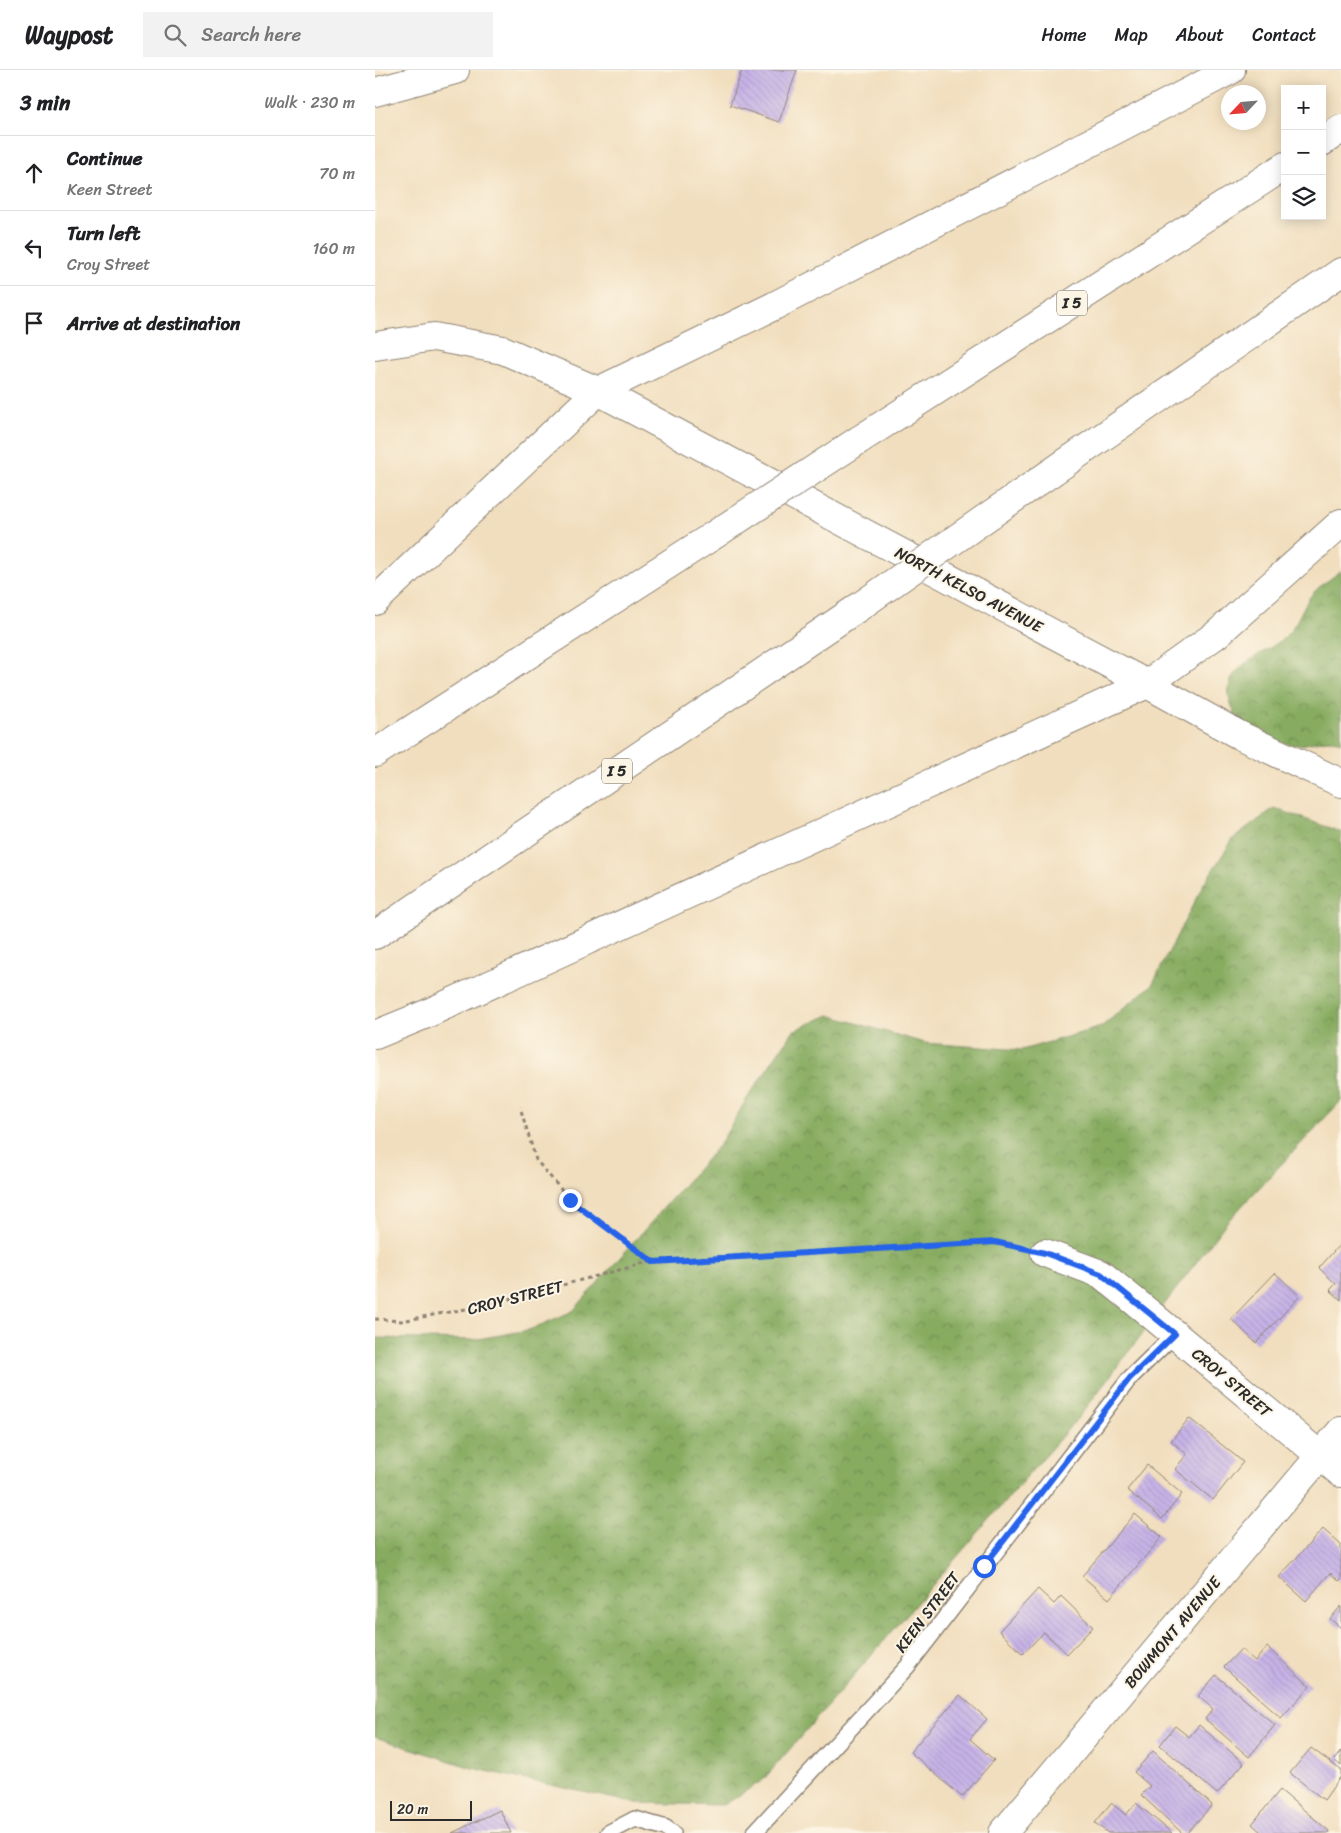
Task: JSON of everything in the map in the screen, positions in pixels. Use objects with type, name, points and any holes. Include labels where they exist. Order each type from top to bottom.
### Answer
[{"type":"main road","points":[[375,92],[455,70]]},
{"type":"main road","points":[[375,601],[598,391],[774,306],[1231,70]]},
{"type":"main road","points":[[1326,139],[1341,130]]},
{"type":"main road","name":"I 5","points":[[375,753],[1281,169]]},
{"type":"main road","name":"I 5","points":[[375,935],[859,607],[1341,272]]},
{"type":"main road","name":"NORTH KELSO AVENUE","points":[[375,346],[434,337],[503,350],[598,391],[1241,736],[1341,783]]},
{"type":"main road","points":[[375,1035],[424,1015],[1147,684],[1217,634],[1341,523]]},
{"type":"main road","name":"CROY STREET","points":[[1045,1253],[1101,1274],[1341,1473]]},
{"type":"main road","name":"BOWMONT AVENUE","points":[[1003,1833],[1341,1430]]},
{"type":"lane","name":"KEEN STREET","points":[[754,1833],[907,1667],[1130,1378],[1175,1334]]},
{"type":"lane","points":[[608,1833],[635,1819],[666,1828],[673,1833]]},
{"type":"path","points":[[521,1107],[537,1160],[570,1200],[653,1262]]},
{"type":"path","name":"CROY STREET","points":[[375,1320],[401,1321],[487,1305],[653,1262],[995,1242],[1045,1253]]},
{"type":"green space","points":[[1341,571],[1341,742],[1325,740],[1294,745],[1276,741],[1253,731],[1240,720],[1231,705],[1229,692],[1231,681],[1245,664],[1285,637],[1314,592]]},
{"type":"green space","points":[[1274,808],[1341,832],[1341,1101],[1226,1223],[1083,1412],[763,1780],[724,1805],[634,1803],[472,1768],[375,1737],[375,1338],[472,1340],[529,1330],[573,1311],[720,1144],[748,1097],[793,1031],[829,1015],[924,1043],[1022,1050],[1101,1027],[1152,985],[1203,885],[1233,839]]},
{"type":"building","points":[[742,70],[797,70],[779,122],[730,105]]},
{"type":"building","points":[[1341,1243],[1341,1300],[1330,1290],[1336,1284],[1319,1268]]},
{"type":"building","points":[[1275,1273],[1300,1296],[1256,1343],[1231,1319]]},
{"type":"building","points":[[1189,1418],[1243,1462],[1213,1500],[1175,1469],[1187,1454],[1171,1441]]},
{"type":"building","points":[[1147,1465],[1182,1494],[1162,1519],[1127,1490]]},
{"type":"building","points":[[1135,1514],[1162,1537],[1109,1599],[1082,1576]]},
{"type":"building","points":[[1323,1529],[1341,1545],[1341,1579],[1339,1581],[1330,1573],[1306,1601],[1279,1577]]},
{"type":"building","points":[[1038,1589],[1054,1604],[1061,1596],[1093,1627],[1067,1654],[1044,1632],[1023,1654],[999,1631]]},
{"type":"building","points":[[1341,1606],[1341,1628],[1330,1619]]},
{"type":"building","points":[[1267,1647],[1310,1686],[1281,1718],[1224,1667],[1241,1649],[1255,1661]]},
{"type":"building","points":[[1216,1675],[1275,1725],[1249,1757],[1205,1719],[1213,1709],[1198,1696]]},
{"type":"building","points":[[960,1695],[987,1719],[970,1739],[994,1760],[962,1797],[910,1752]]},
{"type":"building","points":[[1199,1725],[1244,1763],[1217,1794],[1160,1745],[1175,1726],[1189,1737]]},
{"type":"building","points":[[1311,1748],[1341,1770],[1341,1776],[1324,1800],[1290,1773]]},
{"type":"building","points":[[1153,1751],[1212,1805],[1187,1833],[1182,1833],[1141,1795],[1150,1786],[1134,1772]]},
{"type":"building","points":[[1341,1751],[1341,1766],[1334,1760]]},
{"type":"building","points":[[1280,1790],[1329,1831],[1328,1833],[1262,1833],[1252,1824]]},
{"type":"building","points":[[1111,1803],[1126,1815],[1136,1803],[1172,1833],[1108,1833],[1095,1823]]},
{"type":"building","points":[[500,1810],[511,1833],[452,1833]]},
{"type":"route","points":[[570,1200],[653,1262],[995,1242],[1045,1253],[1101,1274],[1175,1334],[1130,1378],[984,1566]]}]
